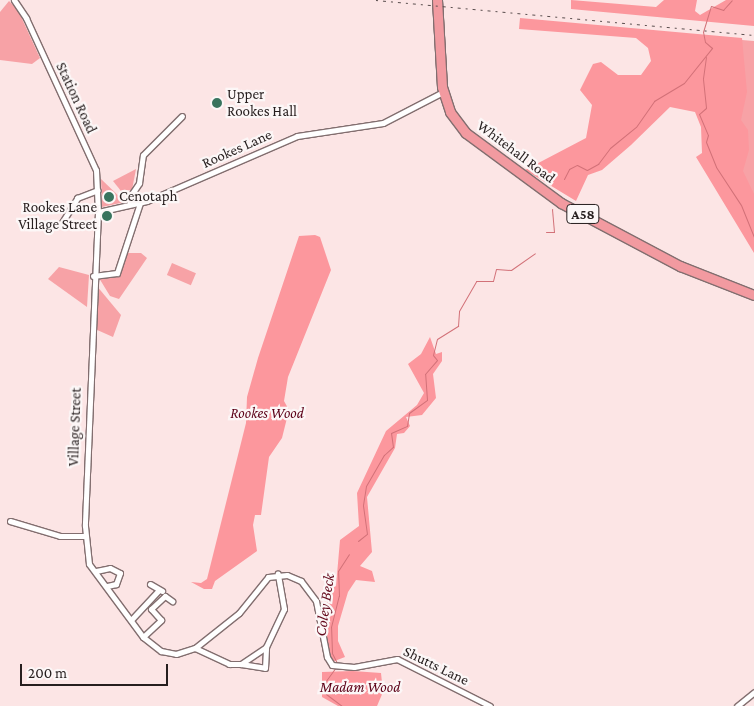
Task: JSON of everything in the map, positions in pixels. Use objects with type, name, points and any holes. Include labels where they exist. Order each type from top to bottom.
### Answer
[{"type":"highway","name":"Whitehall Road","points":[[437,0],[443,92],[450,112],[466,132],[561,203],[680,266],[754,295]]},
{"type":"street","name":"Station Road","points":[[14,0],[26,18],[96,170],[98,212]]},
{"type":"street","name":"Rookes Lane","points":[[98,212],[140,203],[297,136],[384,123],[443,92]]},
{"type":"street","points":[[130,204],[143,155],[182,116]]},
{"type":"street","points":[[61,224],[77,198],[98,190]]},
{"type":"street","points":[[93,276],[117,272],[140,203]]},
{"type":"street","name":"Village Street","points":[[98,212],[93,276],[85,536],[87,557],[143,638]]},
{"type":"street","points":[[10,521],[60,536],[85,536]]},
{"type":"street","points":[[96,571],[110,568],[120,573],[116,584],[107,586]]},
{"type":"street","points":[[172,600],[165,596],[152,609],[161,620],[143,638],[152,648],[168,653],[194,648],[239,613],[262,582],[278,574],[284,608],[266,647],[265,668],[223,663],[194,648]]},
{"type":"street","name":"Shutts Lane","points":[[278,574],[301,580],[316,601],[331,664],[339,667],[396,659],[490,706]]},
{"type":"street","points":[[131,620],[161,590],[150,584]]},
{"type":"street","points":[[241,664],[266,647]]},
{"type":"street","points":[[737,706],[754,692]]},
{"type":"shaded area","points":[[9,1],[18,10],[40,58],[32,64],[0,60],[0,12]]},
{"type":"shaded area","points":[[730,39],[754,41],[754,227],[734,199]]},
{"type":"shaded area","points":[[136,169],[132,190],[121,191],[113,181]]},
{"type":"shaded area","points":[[101,179],[125,202],[102,207]]},
{"type":"shaded area","points":[[127,253],[141,253],[147,258],[119,299],[110,296],[99,278],[115,276]]},
{"type":"shaded area","points":[[172,263],[196,273],[191,285],[167,275]]},
{"type":"shaded area","points":[[59,267],[89,275],[87,307],[48,279]]},
{"type":"shaded area","points":[[96,285],[121,315],[113,337],[95,329]]},
{"type":"green space","points":[[571,0],[656,7],[664,0],[697,0],[695,11],[700,15],[726,0],[754,0],[754,26],[571,9]]},
{"type":"green space","points":[[520,18],[742,38],[747,92],[741,120],[748,130],[749,150],[743,171],[754,194],[754,253],[696,157],[702,153],[701,127],[695,112],[670,107],[602,170],[588,175],[576,201],[525,170],[586,138],[592,105],[580,90],[593,64],[601,62],[618,75],[641,75],[651,61],[648,48],[636,38],[519,29]]},
{"type":"green space","name":"Rookes Wood","points":[[315,235],[320,237],[331,270],[288,377],[284,401],[289,410],[282,438],[269,457],[261,515],[255,515],[253,525],[257,551],[215,581],[212,589],[204,589],[191,582],[201,583],[207,579],[246,423],[247,397],[258,358],[299,236]]},
{"type":"green space","points":[[430,337],[436,354],[442,352],[442,361],[433,374],[436,398],[422,415],[406,417],[410,426],[404,433],[397,434],[395,448],[367,497],[372,552],[360,566],[372,571],[375,582],[356,580],[348,592],[338,626],[338,641],[345,657],[332,662],[324,623],[329,590],[336,586],[340,540],[359,526],[357,493],[386,431],[417,405],[424,393],[408,364],[421,354]]},
{"type":"green space","name":"Madam Wood","points":[[353,671],[381,673],[383,692],[377,706],[338,706],[322,697],[322,672]]},
{"type":"waterway","points":[[564,179],[569,169],[577,165],[587,170],[598,164],[610,148],[636,127],[654,101],[684,83],[712,48],[705,42],[703,32],[711,6],[723,10],[732,0]]},
{"type":"waterway","points":[[706,57],[703,79],[706,108],[699,114],[708,135],[706,142],[716,167],[741,205],[754,238]]},
{"type":"waterway","name":"Coley Beck","points":[[546,232],[554,232],[552,209]]},
{"type":"waterway","name":"Coley Beck","points":[[358,541],[367,534],[363,505],[366,486],[384,455],[393,447],[391,433],[407,426],[409,413],[427,400],[425,374],[437,360],[433,355],[437,339],[458,326],[459,311],[476,281],[493,281],[496,269],[511,270],[535,253]]},
{"type":"waterway","name":"Coley Beck","points":[[337,663],[332,653],[331,627],[339,596],[338,571],[349,554]]},
{"type":"waterway","name":"Coley Beck","points":[[336,667],[326,681],[326,694],[342,706]]},
{"type":"railway","points":[[376,0],[754,35]]},
{"type":"place","name":"Upper Rookes Hall","points":[[217,103]]},
{"type":"place","name":"Cenotaph","points":[[109,197]]},
{"type":"place","name":"Rookes Lane Village Street","points":[[107,216]]}]
